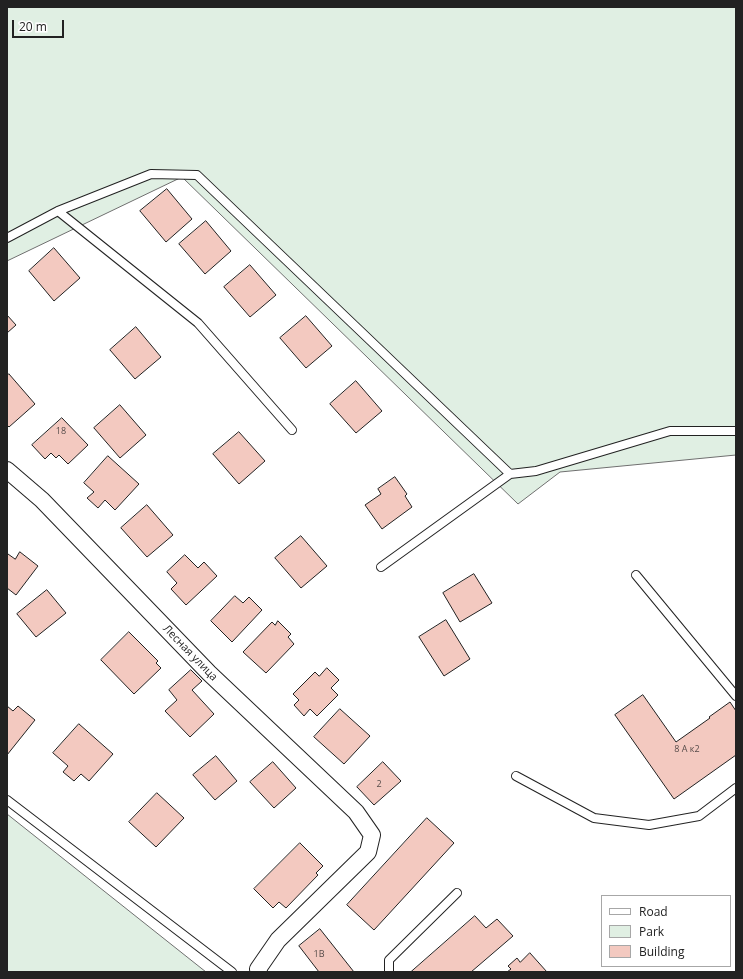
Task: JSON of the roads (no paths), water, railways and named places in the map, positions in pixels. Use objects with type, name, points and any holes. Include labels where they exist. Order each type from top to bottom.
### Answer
[{"type":"street","name":"Лесная улица","points":[[7,470],[42,500],[209,673],[356,812],[372,835],[368,852],[278,940],[258,969],[258,972]]},
{"type":"lane","points":[[7,238],[58,211],[151,174],[197,176],[510,474]]},
{"type":"lane","points":[[58,211],[198,322],[292,430]]},
{"type":"lane","points":[[381,567],[510,474],[536,470],[670,430],[736,430]]},
{"type":"lane","points":[[636,575],[736,696]]},
{"type":"lane","points":[[516,776],[594,818],[649,825],[699,816],[736,788]]},
{"type":"lane","points":[[7,800],[232,972]]},
{"type":"lane","points":[[389,972],[389,960],[457,892]]}]
